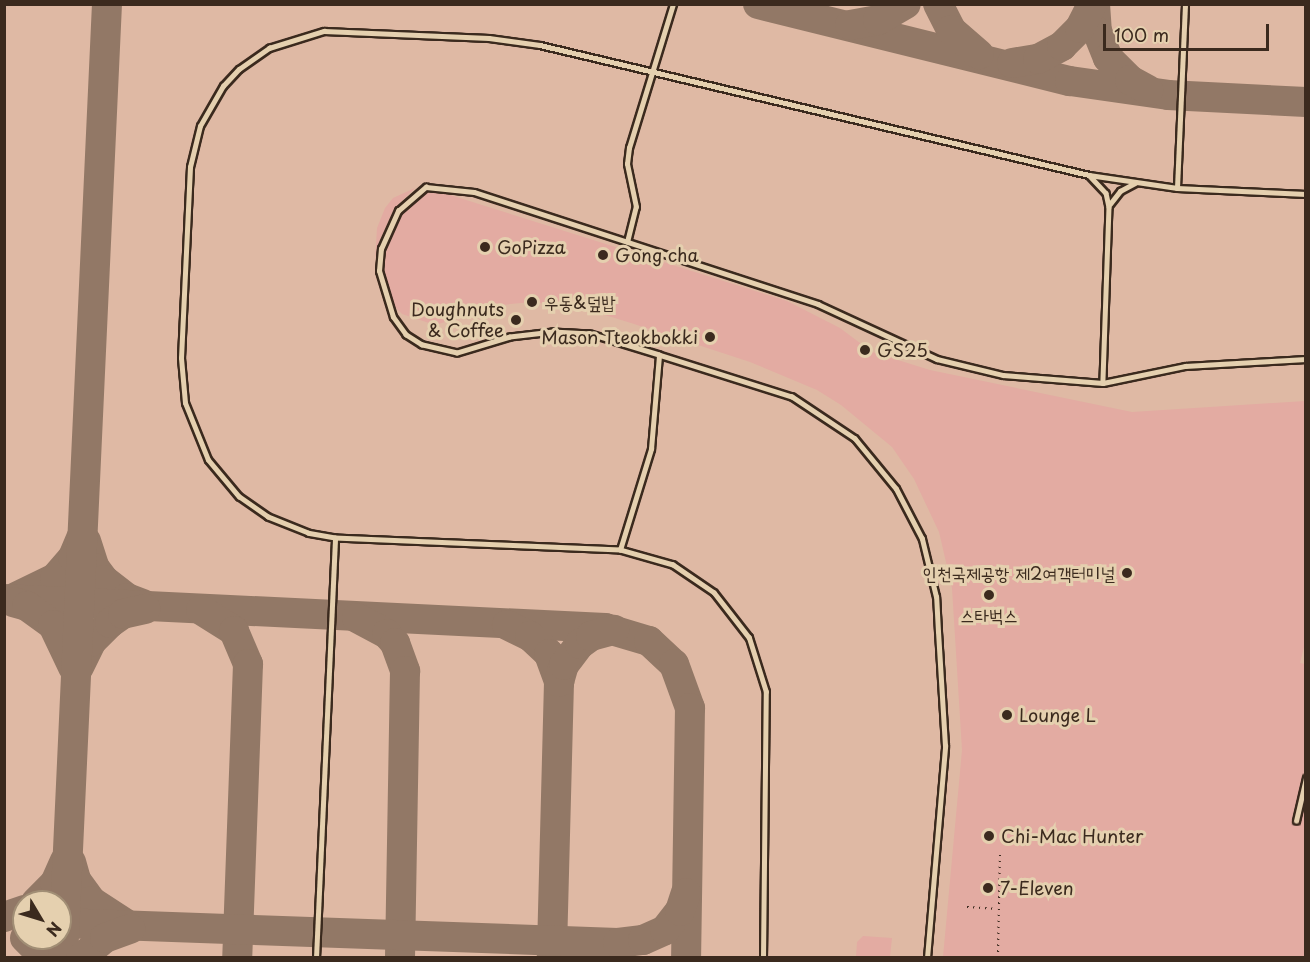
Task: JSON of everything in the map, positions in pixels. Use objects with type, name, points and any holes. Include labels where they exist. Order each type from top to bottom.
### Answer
[{"type":"lane","points":[[627,242],[636,207],[627,164],[629,148],[674,4]]},
{"type":"lane","points":[[1178,188],[1185,4]]},
{"type":"lane","points":[[764,957],[766,693],[758,657],[733,612],[695,578],[654,558],[620,550],[335,538],[284,525],[239,497],[208,460],[185,403],[181,358],[190,167],[200,126],[215,98],[230,77],[260,53],[284,42],[324,32],[489,38],[540,45],[1089,175],[1178,188],[1305,194]]},
{"type":"lane","points":[[1089,175],[1103,188],[1109,207],[1103,382]]},
{"type":"lane","points":[[1109,207],[1120,191],[1136,183]]},
{"type":"lane","points":[[927,957],[945,746],[936,597],[912,514],[877,464],[855,439],[827,417],[792,397],[590,334],[553,332],[510,337],[457,353],[441,352],[406,335],[386,300],[379,271],[388,229],[398,211],[426,187],[474,192],[818,304],[937,359],[1003,375],[1073,383],[1103,382],[1185,366],[1305,358]]},
{"type":"lane","points":[[620,550],[651,449],[659,355]]},
{"type":"lane","points":[[316,957],[335,538]]},
{"type":"lane","points":[[1296,821],[1305,778]]},
{"type":"path","points":[[998,957],[1000,855]]},
{"type":"path","points":[[967,907],[999,909]]},
{"type":"shaded area","points":[[5,5],[1305,5],[1305,957],[5,958]]},
{"type":"building","points":[[415,188],[394,209],[377,247],[375,260],[377,228],[385,208],[393,198]]},
{"type":"building","name":"인천국제공항 제2여객터미널","points":[[427,192],[447,194],[787,301],[840,328],[872,352],[930,370],[1132,412],[1305,401],[1305,643],[1300,663],[1305,664],[1305,774],[1292,821],[1294,825],[1300,824],[1305,800],[1305,957],[943,957],[962,750],[952,588],[939,532],[914,479],[892,447],[841,405],[817,390],[750,362],[631,323],[582,308],[532,302],[501,305],[435,325],[402,314],[394,306],[384,271],[385,250],[402,214]]},
{"type":"building","points":[[863,936],[892,938],[890,957],[856,957],[857,942]]},
{"type":"taxiway","points":[[63,958],[107,4]]},
{"type":"taxiway","points":[[758,4],[1070,81],[1168,95],[1306,102]]},
{"type":"taxiway","points":[[850,25],[878,20],[906,4]]},
{"type":"taxiway","points":[[938,4],[951,30],[979,54]]},
{"type":"taxiway","points":[[1012,63],[1038,59],[1062,46],[1080,28],[1092,4]]},
{"type":"taxiway","points":[[1095,4],[1097,31],[1108,58],[1130,80],[1148,90]]},
{"type":"taxiway","points":[[16,597],[55,578],[73,557],[81,538]]},
{"type":"taxiway","points":[[86,541],[95,568],[104,580],[127,598],[143,604]]},
{"type":"taxiway","points":[[4,599],[605,628],[649,641],[674,664],[690,708],[686,958]]},
{"type":"taxiway","points":[[13,602],[27,606],[53,625],[73,667]]},
{"type":"taxiway","points":[[79,667],[91,642],[110,623],[123,614],[145,609]]},
{"type":"taxiway","points":[[201,610],[234,631],[248,664],[237,958]]},
{"type":"taxiway","points":[[357,618],[387,634],[395,643],[405,671],[400,958]]},
{"type":"taxiway","points":[[507,625],[530,636],[549,654],[559,682],[552,958]]},
{"type":"taxiway","points":[[559,682],[564,665],[580,644],[591,636],[614,630]]},
{"type":"taxiway","points":[[48,890],[55,883],[65,861]]},
{"type":"taxiway","points":[[71,862],[76,880],[91,901],[128,925]]},
{"type":"taxiway","points":[[72,923],[618,943],[643,940],[665,930],[680,911],[686,893]]},
{"type":"taxiway","points":[[4,917],[12,914]]},
{"type":"taxiway","points":[[81,958],[105,938],[130,929]]},
{"type":"taxiway","points":[[37,950],[45,958]]},
{"type":"place","name":"GoPizza","points":[[485,247]]},
{"type":"place","name":"Gong cha","points":[[603,255]]},
{"type":"place","name":"우동&덮밥","points":[[532,302]]},
{"type":"place","name":"Doughnuts & Coffee","points":[[516,320]]},
{"type":"place","name":"Mason Tteokbokki","points":[[710,337]]},
{"type":"place","name":"GS25","points":[[865,350]]},
{"type":"place","name":"인천국제공항 제2여객터미널","points":[[1127,573]]},
{"type":"place","name":"스타벅스","points":[[989,595]]},
{"type":"place","name":"Lounge L","points":[[1007,715]]},
{"type":"place","name":"Chi-Mac Hunter","points":[[989,836]]},
{"type":"place","name":"7-Eleven","points":[[988,888]]}]
